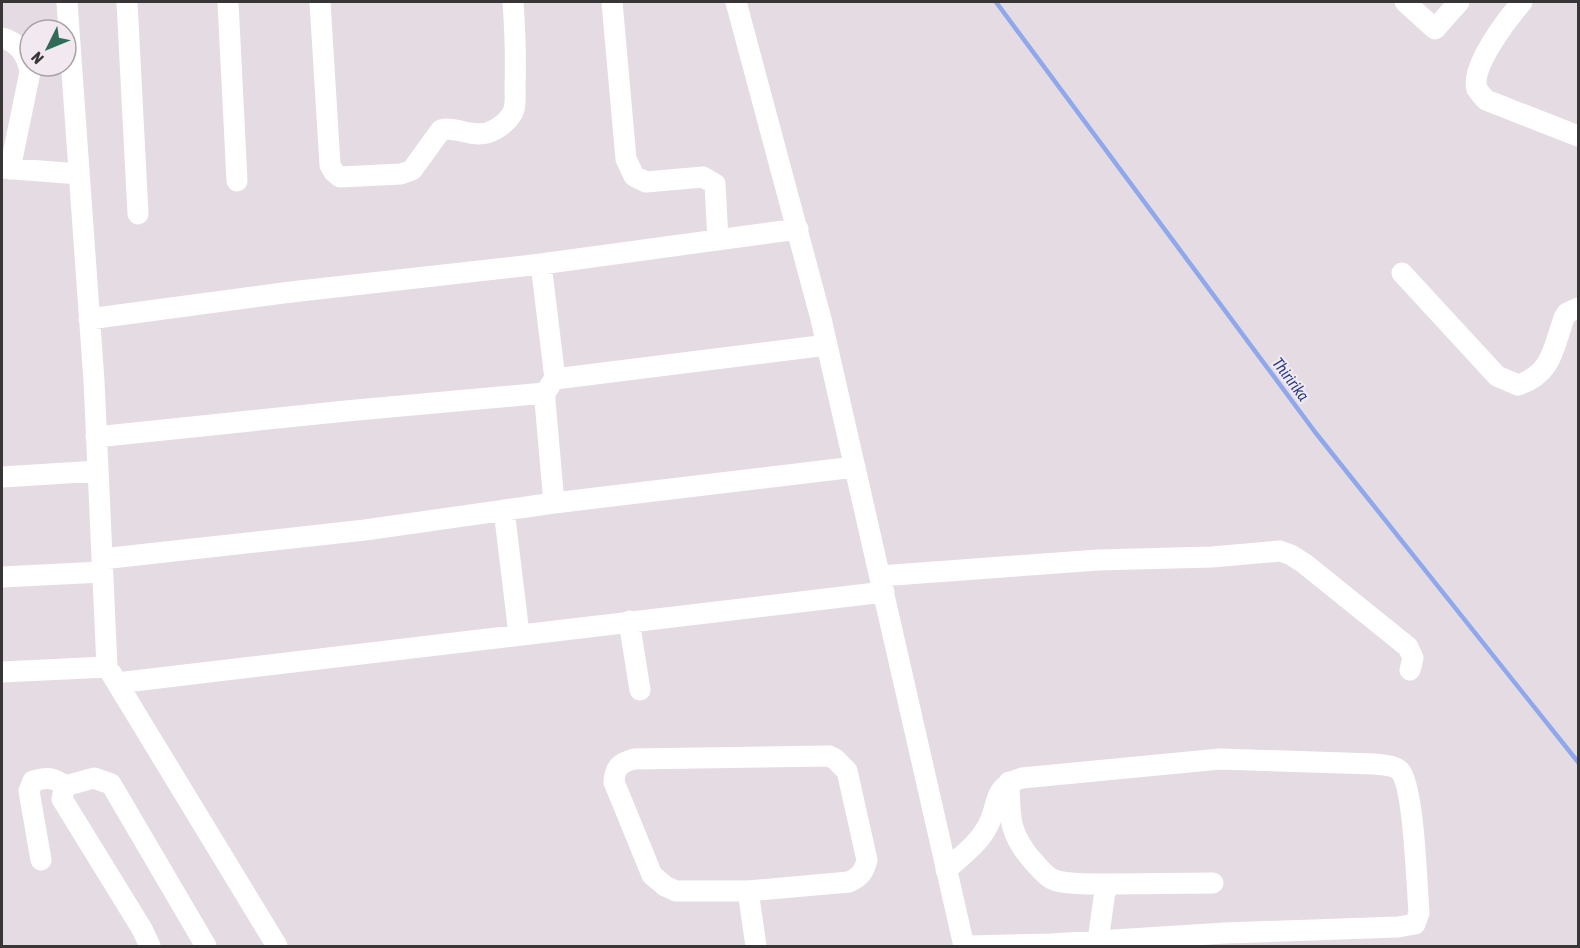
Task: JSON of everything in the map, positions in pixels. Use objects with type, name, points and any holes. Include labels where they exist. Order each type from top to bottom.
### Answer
[{"type":"street","points":[[68,2],[89,319],[102,565],[112,675],[277,946]]},
{"type":"street","points":[[127,2],[138,214]]},
{"type":"street","points":[[228,2],[237,182]]},
{"type":"street","points":[[320,2],[330,165],[340,177],[401,174],[411,170],[441,130],[447,128],[472,135],[489,132],[501,126],[508,119],[514,110],[517,47],[513,2]]},
{"type":"street","points":[[612,2],[626,159],[634,176],[646,182],[703,177],[715,184],[718,240]]},
{"type":"street","points":[[736,2],[827,345],[964,946]]},
{"type":"street","points":[[1405,2],[1435,29],[1460,2]]},
{"type":"street","points":[[1522,2],[1482,59],[1477,76],[1477,88],[1485,100],[1578,136]]},
{"type":"street","points":[[2,38],[20,49],[28,60],[30,72],[6,168],[79,174]]},
{"type":"street","points":[[89,319],[291,292],[541,264],[798,229]]},
{"type":"street","points":[[541,264],[550,386],[554,503]]},
{"type":"street","points":[[1402,273],[1497,376],[1518,385],[1533,380],[1544,370],[1564,318],[1578,308]]},
{"type":"street","points":[[96,437],[346,411],[550,386],[827,345]]},
{"type":"street","points":[[2,577],[554,503],[855,467]]},
{"type":"street","points":[[2,477],[98,471]]},
{"type":"street","points":[[504,510],[519,634]]},
{"type":"street","points":[[2,672],[112,675],[519,634],[629,621],[882,584],[1098,560],[1200,558],[1280,551],[1305,564],[1408,647],[1413,658],[1410,670]]},
{"type":"street","points":[[629,621],[640,690]]},
{"type":"street","points":[[829,756],[841,763],[847,771],[867,860],[864,871],[858,878],[849,882],[748,891],[676,891],[665,886],[652,875],[614,782],[615,770],[623,762],[634,759],[829,756]]},
{"type":"street","points":[[946,870],[973,846],[986,830],[1000,789],[1009,782],[1022,777],[1220,759],[1374,764],[1396,768],[1404,777],[1410,807],[1419,913],[1415,924],[1398,927],[1225,933],[1051,945],[970,946]]},
{"type":"street","points":[[41,860],[29,791],[33,781],[46,777],[56,779],[65,786]]},
{"type":"street","points":[[65,786],[94,778],[111,784],[206,946]]},
{"type":"street","points":[[1009,782],[1010,821],[1019,845],[1053,880],[1085,884],[1213,884]]},
{"type":"street","points":[[65,786],[62,799],[142,929],[150,946]]},
{"type":"street","points":[[1108,942],[1105,891],[1112,884]]},
{"type":"street","points":[[748,891],[756,946]]},
{"type":"waterway","name":"Thiririka","points":[[996,2],[1315,432],[1578,762]]}]
